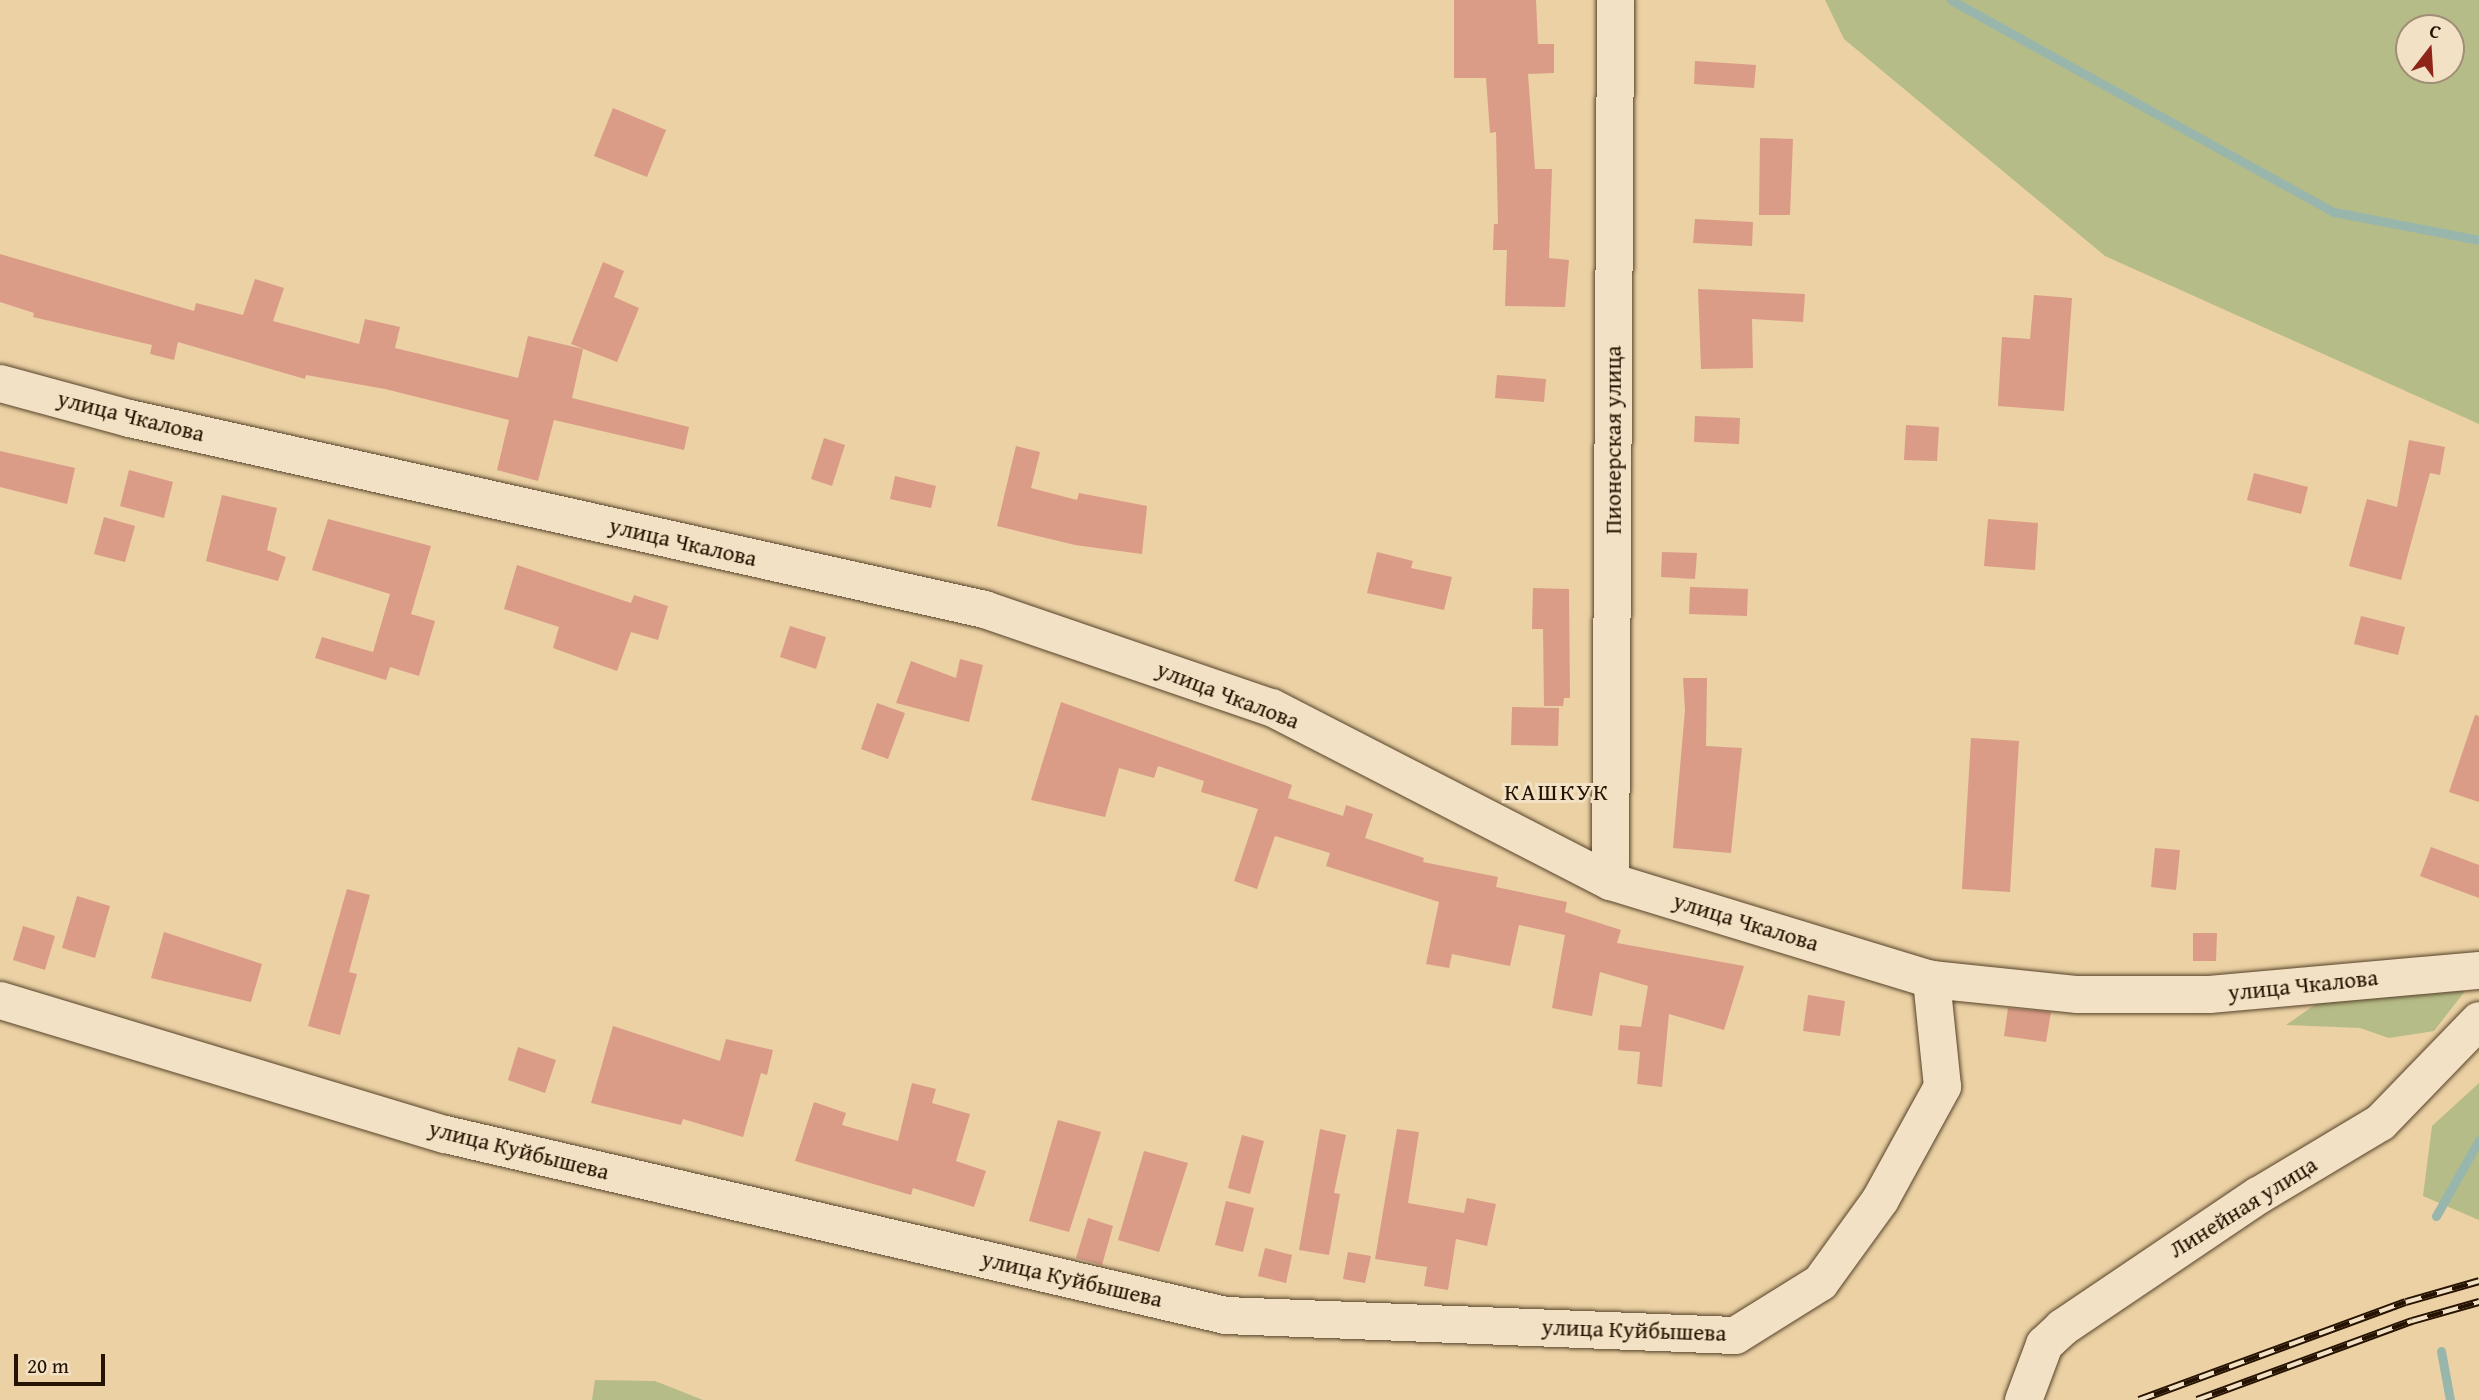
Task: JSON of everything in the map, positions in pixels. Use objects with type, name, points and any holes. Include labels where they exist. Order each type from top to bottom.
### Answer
[{"type":"street","name":"Пионерская улица","points":[[1610,881],[1615,0]]},
{"type":"street","name":"улица Чкалова","points":[[0,383],[143,421],[984,608],[1271,707],[1610,881],[1931,979],[2077,994],[2210,994],[2479,970]]},
{"type":"street","name":"улица Куйбышева","points":[[0,1000],[445,1134],[1225,1315],[1735,1335],[1820,1282],[1880,1199],[1942,1086],[1931,979]]},
{"type":"street","name":"Линейная улица","points":[[2023,1400],[2044,1344],[2062,1327],[2259,1195],[2379,1122],[2479,1020]]},
{"type":"green space","points":[[1825,0],[2479,0],[2479,424],[2105,256],[1844,39]]},
{"type":"green space","points":[[2443,983],[2465,991],[2434,1031],[2389,1038],[2360,1028],[2286,1025],[2329,995]]},
{"type":"green space","points":[[2479,1083],[2479,1220],[2423,1196],[2432,1126]]},
{"type":"green space","points":[[595,1380],[655,1381],[703,1400],[592,1400]]},
{"type":"building","points":[[1454,0],[1536,0],[1538,44],[1554,44],[1554,73],[1528,74],[1535,169],[1552,169],[1549,258],[1569,260],[1565,307],[1505,306],[1507,250],[1493,250],[1494,224],[1498,224],[1496,132],[1490,133],[1486,78],[1454,78]]},
{"type":"building","points":[[1695,61],[1756,65],[1754,88],[1694,84]]},
{"type":"building","points":[[613,108],[666,130],[647,177],[594,156]]},
{"type":"building","points":[[1760,138],[1793,139],[1790,215],[1759,215]]},
{"type":"building","points":[[1695,219],[1753,222],[1752,246],[1693,243]]},
{"type":"building","points":[[0,254],[194,311],[196,303],[243,315],[255,279],[284,288],[273,321],[359,344],[365,319],[400,327],[395,348],[518,378],[528,336],[583,349],[572,398],[689,427],[684,450],[554,420],[538,481],[497,470],[509,420],[385,389],[306,375],[305,379],[178,342],[174,360],[150,354],[152,345],[33,317],[34,313],[0,302]]},
{"type":"building","points":[[603,262],[624,271],[614,297],[639,308],[617,362],[571,344]]},
{"type":"building","points":[[1698,289],[1805,294],[1803,322],[1752,319],[1753,368],[1701,369]]},
{"type":"building","points":[[2034,295],[2072,298],[2064,411],[1998,406],[2002,337],[2030,339]]},
{"type":"building","points":[[1497,375],[1546,379],[1544,402],[1495,398]]},
{"type":"building","points":[[1695,416],[1740,418],[1739,444],[1694,442]]},
{"type":"building","points":[[1906,425],[1939,427],[1937,461],[1904,460]]},
{"type":"building","points":[[824,438],[845,445],[832,486],[811,479]]},
{"type":"building","points":[[2409,440],[2445,447],[2440,475],[2430,473],[2401,580],[2349,566],[2367,499],[2397,507]]},
{"type":"building","points":[[1016,446],[1040,452],[1031,488],[1077,500],[1079,493],[1147,506],[1142,554],[1075,545],[997,526]]},
{"type":"building","points":[[0,451],[75,468],[67,504],[0,487]]},
{"type":"building","points":[[129,470],[173,482],[164,518],[120,506]]},
{"type":"building","points":[[2254,473],[2308,487],[2301,514],[2247,500]]},
{"type":"building","points":[[895,476],[936,486],[931,508],[890,499]]},
{"type":"building","points":[[222,495],[277,508],[267,550],[286,557],[278,581],[206,561]]},
{"type":"building","points":[[104,517],[135,526],[125,562],[94,554]]},
{"type":"building","points":[[328,519],[431,546],[411,614],[435,621],[419,676],[390,667],[386,680],[315,658],[322,637],[373,652],[390,594],[312,570]]},
{"type":"building","points":[[1988,519],[2038,523],[2035,570],[1984,566]]},
{"type":"building","points":[[1377,552],[1413,561],[1411,568],[1452,577],[1444,610],[1367,593]]},
{"type":"building","points":[[1662,552],[1697,553],[1695,579],[1661,577]]},
{"type":"building","points":[[517,565],[631,603],[634,595],[668,606],[658,640],[631,632],[617,671],[553,648],[559,627],[504,609]]},
{"type":"building","points":[[1690,587],[1748,589],[1747,616],[1689,614]]},
{"type":"building","points":[[1533,588],[1569,589],[1570,698],[1564,698],[1563,706],[1544,706],[1543,629],[1532,629]]},
{"type":"building","points":[[2361,616],[2405,627],[2398,655],[2354,644]]},
{"type":"building","points":[[790,626],[826,637],[816,669],[780,657]]},
{"type":"building","points":[[960,659],[983,665],[969,722],[896,703],[911,661],[956,678]]},
{"type":"building","points":[[1683,678],[1707,678],[1706,746],[1742,748],[1731,853],[1673,848],[1685,710]]},
{"type":"building","points":[[1061,702],[1292,785],[1288,798],[1343,816],[1346,805],[1373,814],[1365,838],[1424,858],[1423,862],[1498,877],[1496,887],[1567,902],[1565,912],[1621,930],[1617,943],[1744,966],[1724,1030],[1669,1014],[1662,1087],[1637,1084],[1640,1052],[1618,1050],[1620,1025],[1641,1027],[1648,986],[1600,972],[1592,1016],[1552,1008],[1565,935],[1519,925],[1510,966],[1452,954],[1449,968],[1426,964],[1439,902],[1326,866],[1330,853],[1275,836],[1257,889],[1234,881],[1258,809],[1201,792],[1204,781],[1158,766],[1154,778],[1119,768],[1105,817],[1031,800]]},
{"type":"building","points":[[877,703],[905,713],[888,759],[861,749]]},
{"type":"building","points":[[1512,707],[1559,708],[1558,746],[1511,745]]},
{"type":"building","points":[[2475,715],[2479,716],[2479,802],[2449,792]]},
{"type":"building","points":[[1971,738],[2019,741],[2010,892],[1962,889]]},
{"type":"building","points":[[2431,847],[2479,865],[2479,898],[2420,876]]},
{"type":"building","points":[[2155,848],[2180,850],[2176,890],[2151,887]]},
{"type":"building","points":[[347,889],[370,895],[349,972],[357,974],[340,1035],[308,1026]]},
{"type":"building","points":[[77,896],[110,906],[95,958],[62,948]]},
{"type":"building","points":[[23,926],[55,936],[45,970],[13,960]]},
{"type":"building","points":[[164,932],[262,964],[251,1002],[151,978]]},
{"type":"building","points":[[2193,933],[2217,933],[2216,961],[2193,961]]},
{"type":"building","points":[[1808,995],[1845,1001],[1840,1036],[1803,1031]]},
{"type":"building","points":[[2008,1008],[2051,1012],[2046,1042],[2004,1036]]},
{"type":"building","points":[[613,1026],[720,1061],[726,1039],[773,1050],[767,1075],[761,1073],[743,1137],[683,1119],[681,1125],[591,1103]]},
{"type":"building","points":[[518,1047],[556,1060],[545,1093],[508,1080]]},
{"type":"building","points":[[912,1083],[936,1089],[932,1103],[970,1114],[956,1161],[986,1171],[974,1207],[913,1188],[911,1195],[795,1161],[814,1102],[846,1113],[842,1125],[898,1141]]},
{"type":"building","points":[[1058,1120],[1101,1132],[1069,1232],[1029,1221]]},
{"type":"building","points":[[1320,1129],[1346,1135],[1334,1193],[1340,1194],[1329,1255],[1299,1250]]},
{"type":"building","points":[[1397,1129],[1419,1132],[1408,1203],[1464,1213],[1467,1198],[1496,1204],[1487,1246],[1456,1239],[1448,1290],[1424,1286],[1427,1267],[1375,1259]]},
{"type":"building","points":[[1242,1135],[1264,1141],[1250,1194],[1228,1188]]},
{"type":"building","points":[[1144,1151],[1188,1163],[1159,1252],[1118,1240]]},
{"type":"building","points":[[1226,1201],[1254,1208],[1243,1252],[1215,1245]]},
{"type":"building","points":[[1088,1218],[1113,1226],[1102,1265],[1076,1258]]},
{"type":"building","points":[[1265,1248],[1292,1255],[1286,1283],[1258,1276]]},
{"type":"building","points":[[1348,1252],[1371,1256],[1365,1283],[1343,1279]]},
{"type":"waterway","points":[[1951,0],[2334,212],[2479,240]]},
{"type":"waterway","points":[[2436,1216],[2479,1140]]},
{"type":"waterway","points":[[2441,1351],[2450,1400]]},
{"type":"railway","points":[[2139,1400],[2406,1302],[2479,1281]]},
{"type":"railway","points":[[2197,1400],[2412,1321],[2479,1302]]},
{"type":"district","name":"КАШКУК","points":[[1557,792]]}]
